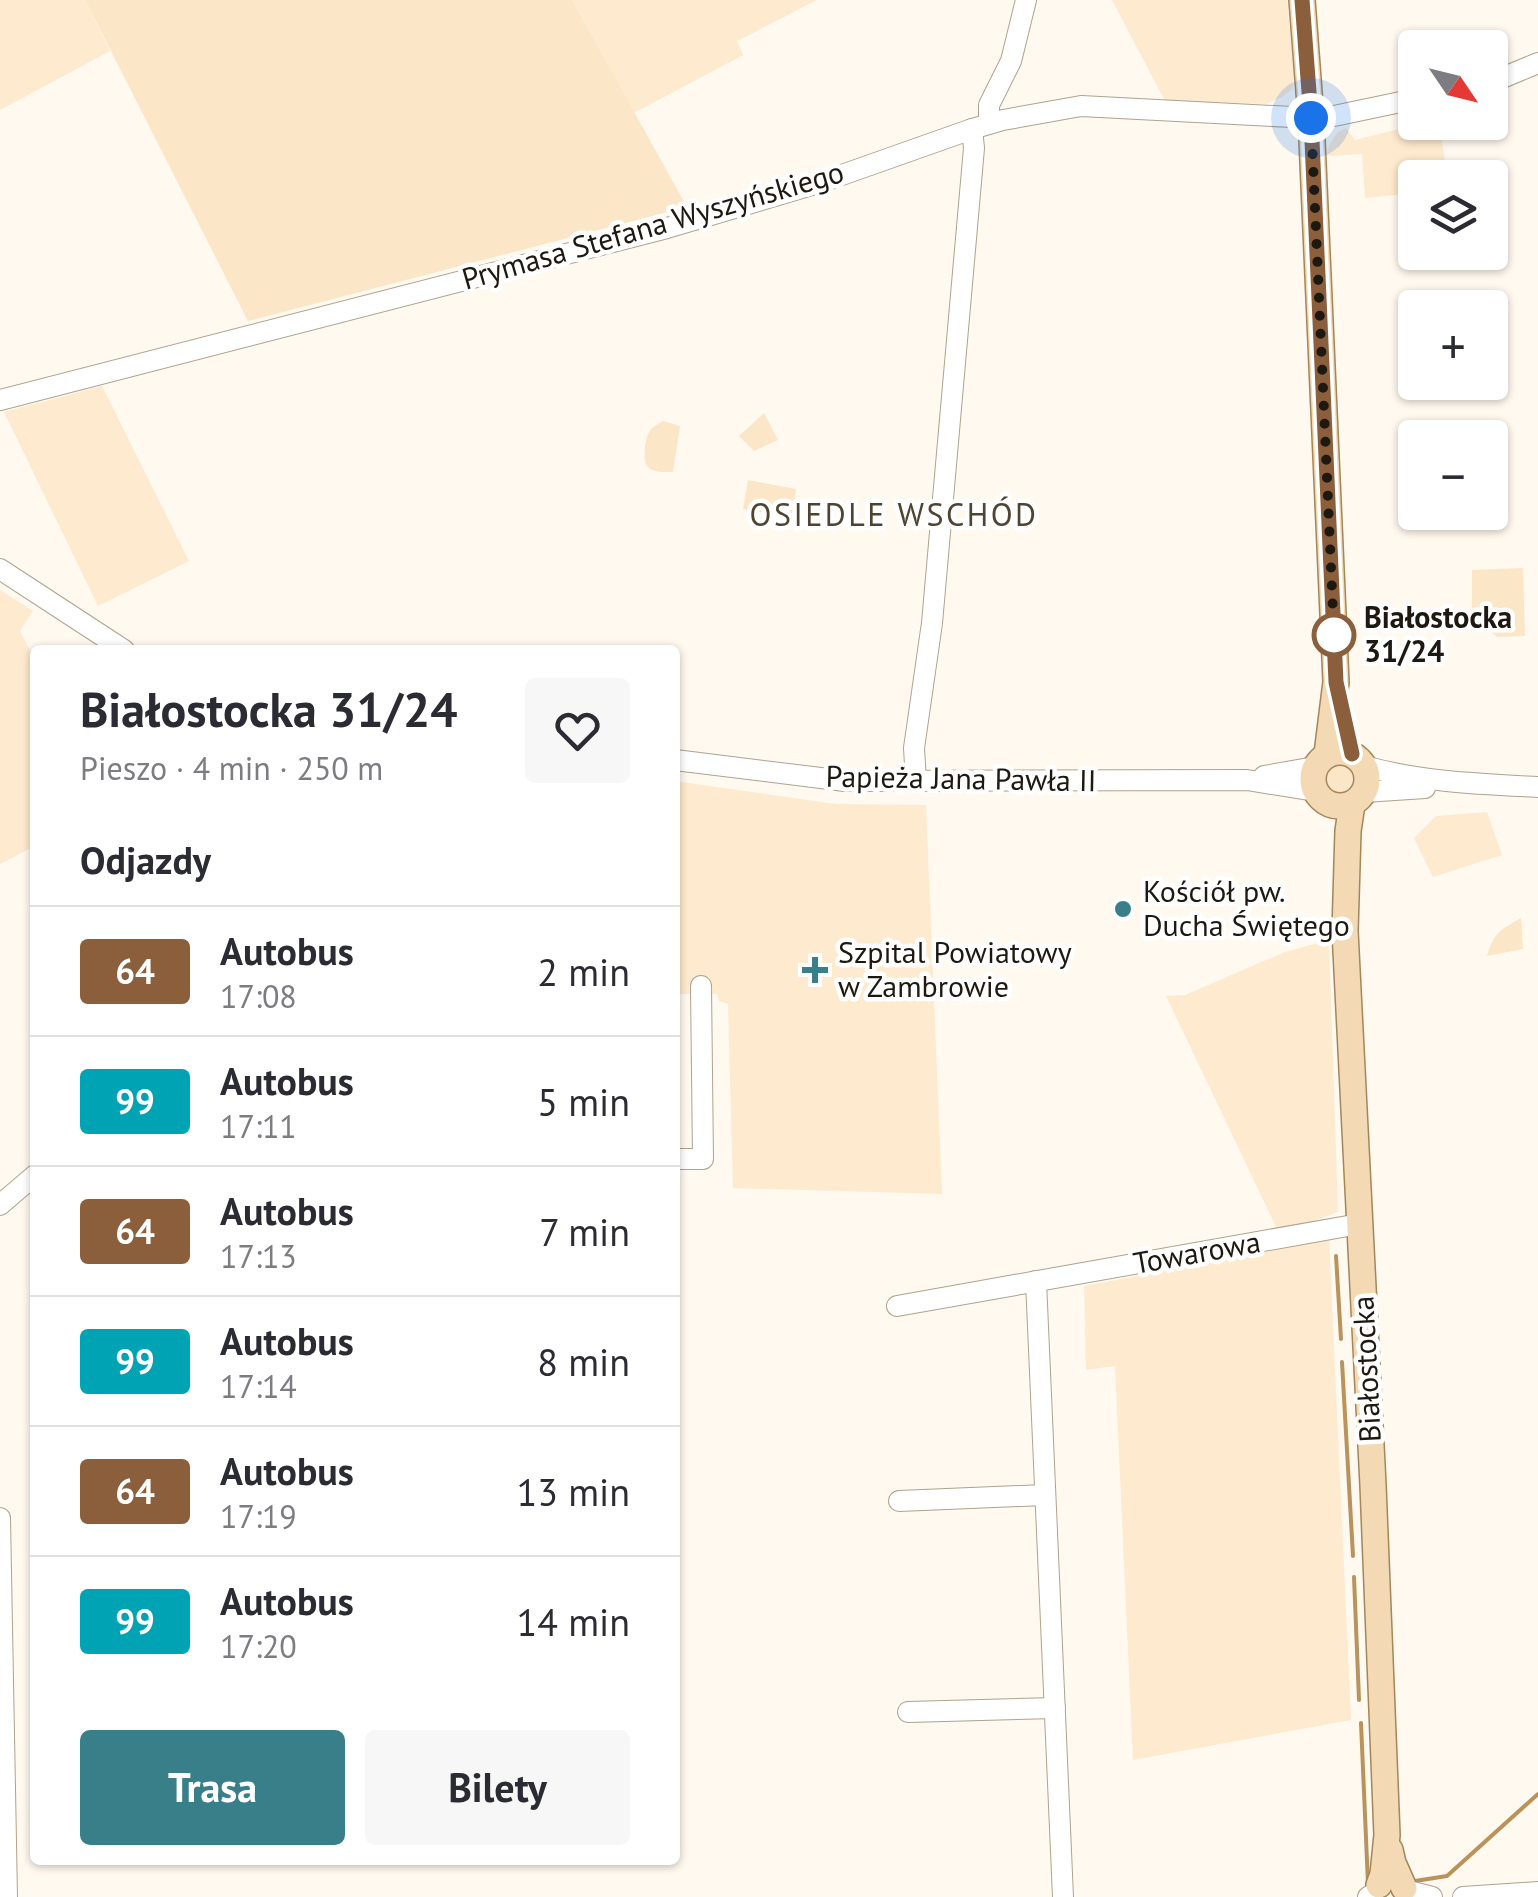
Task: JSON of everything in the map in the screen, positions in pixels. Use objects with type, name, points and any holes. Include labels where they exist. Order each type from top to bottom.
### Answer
[{"type":"main road","name":"Białostocka","points":[[1302,0],[1311,118],[1339,779],[1348,831],[1344,904],[1373,1485],[1386,1836],[1382,1874],[1386,1893]]},
{"type":"street","points":[[916,781],[914,748],[932,623],[974,148],[980,126],[1011,61],[1026,0]]},
{"type":"street","points":[[1508,75],[1538,62]]},
{"type":"street","name":"Prymasa Stefana Wyszyńskiego","points":[[0,400],[686,222],[822,182],[980,126],[1081,106],[1311,118],[1398,103]]},
{"type":"street","points":[[0,569],[116,645]]},
{"type":"street","name":"Papieża Jana Pawła II","points":[[680,761],[845,781],[1339,779],[1434,787],[1451,783],[1538,787]]},
{"type":"street","points":[[680,1159],[703,1159],[702,986]]},
{"type":"street","points":[[0,1205],[30,1180]]},
{"type":"street","name":"Towarowa","points":[[897,1306],[1359,1224]]},
{"type":"street","points":[[1036,1281],[1063,1897]]},
{"type":"street","points":[[899,1501],[1045,1495]]},
{"type":"street","points":[[0,1518],[7,1897]]},
{"type":"street","points":[[908,1712],[1055,1708]]},
{"type":"street","points":[[1463,1897],[1538,1892]]},
{"type":"street","points":[[1386,1893],[1432,1897]]},
{"type":"shaded area","points":[[0,0],[85,0],[110,51],[0,110]]},
{"type":"shaded area","points":[[85,0],[572,0],[687,207],[248,321]]},
{"type":"shaded area","points":[[572,0],[817,0],[737,41],[743,55],[634,113]]},
{"type":"shaded area","points":[[1112,0],[1287,0],[1292,89],[1266,104],[1165,101]]},
{"type":"shaded area","points":[[1346,128],[1355,140],[1398,129],[1398,140],[1442,140],[1445,160],[1398,160],[1398,195],[1365,198],[1362,154],[1327,156],[1338,132]]},
{"type":"shaded area","points":[[102,386],[189,561],[98,606],[4,412]]},
{"type":"shaded area","points":[[764,413],[778,440],[754,451],[739,436]]},
{"type":"shaded area","points":[[663,421],[680,426],[673,472],[653,470],[645,460],[649,432]]},
{"type":"shaded area","points":[[748,480],[796,489],[792,517],[743,509]]},
{"type":"shaded area","points":[[1523,568],[1525,636],[1497,637],[1472,615],[1472,570]]},
{"type":"shaded area","points":[[0,590],[33,611],[20,631],[30,650],[30,849],[0,864]]},
{"type":"shaded area","points":[[1339,764],[1350,769],[1355,780],[1350,791],[1339,796],[1328,791],[1323,780],[1328,769]]},
{"type":"shaded area","points":[[680,782],[836,804],[926,805],[942,1194],[733,1188],[728,1004],[719,1001],[717,994],[680,994]]},
{"type":"shaded area","points":[[1487,812],[1502,855],[1433,877],[1414,838],[1436,816]]},
{"type":"shaded area","points":[[1521,918],[1523,949],[1487,956],[1499,932]]},
{"type":"shaded area","points":[[1329,940],[1338,1212],[1279,1233],[1166,996],[1185,995],[1285,952]]},
{"type":"shaded area","points":[[1329,1240],[1351,1720],[1133,1760],[1115,1366],[1086,1370],[1084,1286]]},
{"type":"waterway","points":[[1336,1256],[1341,1339]]},
{"type":"waterway","points":[[1342,1362],[1353,1556]]},
{"type":"waterway","points":[[1354,1577],[1359,1700]]},
{"type":"waterway","points":[[1361,1723],[1368,1884]]},
{"type":"waterway","points":[[1415,1881],[1447,1876],[1538,1794]]},
{"type":"bus line","name":"64","points":[[1302,0],[1311,118],[1336,682],[1352,754]]},
{"type":"place","name":"Białostocka 31/24","points":[[1334,635]]},
{"type":"place","name":"Kościół pw. Ducha Świętego","points":[[1123,909]]},
{"type":"place","name":"Szpital Powiatowy w Zambrowie","points":[[815,970]]},
{"type":"district","name":"OSIEDLE WSCHÓD","points":[[894,515]]},
{"type":"route","points":[[1311,118],[1334,635]]}]
